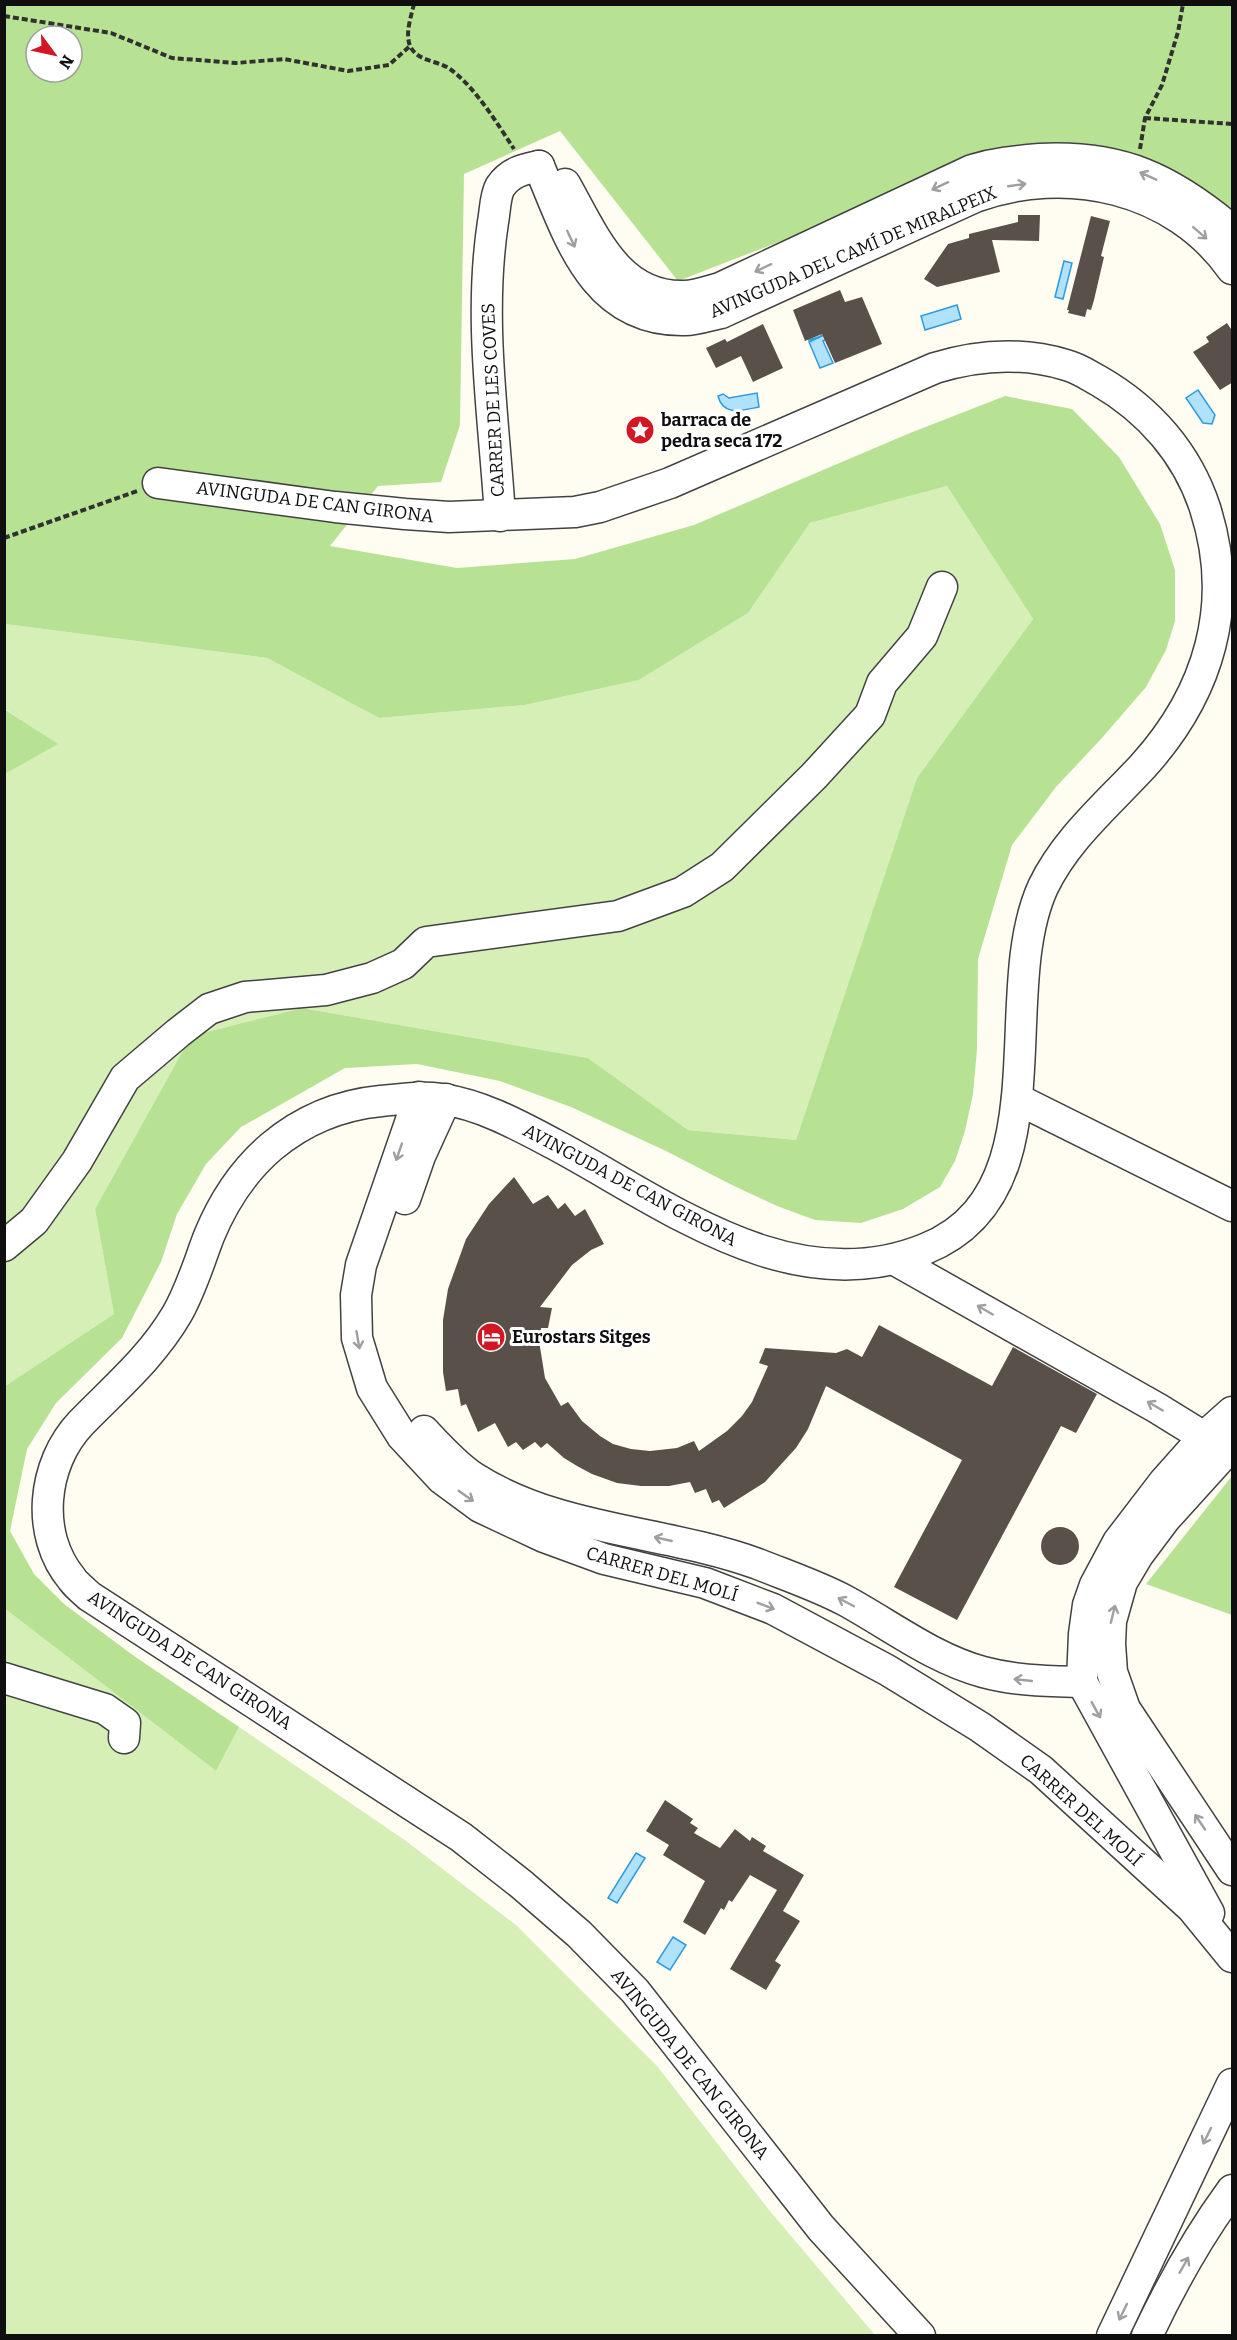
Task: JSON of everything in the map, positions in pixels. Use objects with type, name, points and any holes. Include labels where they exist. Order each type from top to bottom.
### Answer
[{"type":"street","name":"AVINGUDA DEL CAMÍ DE MIRALPEIX","points":[[531,168],[560,174],[614,267],[635,283],[656,293],[684,296],[720,288],[972,170],[993,164],[1061,158],[1099,160],[1133,169],[1176,188],[1233,230]]},
{"type":"street","name":"AVINGUDA DEL CAMÍ DE MIRALPEIX","points":[[531,168],[584,265],[600,286],[632,309],[647,316],[666,319],[688,320],[721,313],[975,197],[1000,188],[1032,183],[1086,183],[1117,189],[1153,204],[1192,227],[1219,250],[1233,269]]},
{"type":"street","name":"CARRER DE LES COVES","points":[[500,516],[488,366],[488,252],[499,188],[511,174],[531,168]]},
{"type":"street","name":"AVINGUDA DE CAN GIRONA","points":[[158,483],[405,514],[449,517],[574,512],[600,507],[670,483],[935,368],[965,359],[1032,358],[1073,366],[1136,406],[1158,427],[1196,480],[1211,528],[1218,570],[1213,640],[1202,678],[1185,712],[1143,766],[1077,836],[1044,885],[1026,941],[1013,1134],[1007,1157],[983,1204],[967,1223],[946,1239],[895,1260],[838,1263],[781,1257],[740,1244],[703,1228],[513,1122],[432,1098],[363,1103],[340,1108],[299,1127],[274,1146],[242,1176],[218,1216],[184,1303],[163,1336],[140,1365],[75,1429],[64,1445],[48,1491],[49,1528],[53,1544],[66,1572],[89,1596],[461,1837],[579,1934],[635,1991],[821,2228],[920,2336]]},
{"type":"street","points":[[4,1246],[34,1221],[40,1213],[77,1161],[125,1078],[209,1009],[245,997],[326,990],[372,978],[404,964],[426,942],[618,916],[682,892],[722,867],[814,777],[870,715],[882,682],[922,636],[942,587]]},
{"type":"street","name":"CARRER DEL MOLÍ","points":[[432,1098],[420,1156],[382,1259],[375,1300],[377,1331],[388,1373],[402,1402],[419,1426],[442,1451],[471,1476],[532,1507],[707,1548],[744,1559],[844,1600],[950,1660],[981,1672],[1013,1679],[1082,1682]]},
{"type":"street","name":"CARRER DEL MOLÍ","points":[[432,1098],[361,1265],[356,1296],[357,1338],[372,1388],[402,1436],[442,1479],[480,1507],[544,1537],[604,1559],[705,1583],[773,1609],[887,1670],[980,1727],[1041,1770],[1192,1908],[1233,1956]]},
{"type":"street","points":[[1017,1099],[1233,1206]]},
{"type":"street","points":[[895,1260],[1208,1436]]},
{"type":"street","points":[[1233,1412],[1164,1482],[1118,1542],[1095,1585],[1088,1605],[1082,1682],[1233,1956]]},
{"type":"street","points":[[1112,1672],[1084,1634],[1072,1622],[1067,1612],[1067,1603],[1102,1537],[1124,1504],[1208,1436]]},
{"type":"street","points":[[1208,1436],[1164,1519],[1122,1582],[1111,1621],[1110,1644],[1112,1672],[1125,1709],[1233,1870]]},
{"type":"street","points":[[4,1678],[105,1709],[124,1723],[124,1738]]},
{"type":"street","points":[[1112,2336],[1233,2084]]},
{"type":"street","points":[[1147,2336],[1167,2294],[1233,2190]]},
{"type":"path","points":[[414,4],[408,28],[410,46],[424,60],[449,68],[482,102],[515,150],[531,168]]},
{"type":"path","points":[[1133,169],[1142,142],[1145,118],[1162,85],[1178,32],[1183,4]]},
{"type":"path","points":[[4,16],[111,33],[172,58],[236,63],[284,59],[348,71],[389,65],[410,46]]},
{"type":"path","points":[[1145,118],[1233,124]]},
{"type":"path","points":[[4,538],[158,483]]},
{"type":"green space","points":[[5,5],[1232,5],[1232,208],[1133,154],[994,148],[901,187],[861,210],[678,281],[560,131],[464,174],[460,425],[441,482],[378,486],[330,546],[457,568],[575,559],[694,525],[910,433],[1005,396],[1072,409],[1119,457],[1160,524],[1175,570],[1175,621],[1166,650],[1146,687],[1056,787],[1012,845],[978,959],[977,1049],[973,1094],[965,1131],[955,1161],[940,1187],[903,1209],[861,1223],[815,1220],[777,1206],[571,1107],[500,1081],[417,1064],[345,1068],[241,1127],[206,1164],[177,1214],[161,1262],[122,1338],[56,1403],[27,1449],[10,1531],[34,1574],[64,1604],[134,1656],[239,1727],[216,1771],[4,1608],[5,1386],[114,1314],[95,1209],[191,1036],[302,1008],[588,1058],[688,1130],[796,1140],[917,778],[1033,619],[947,486],[810,523],[748,613],[639,680],[525,705],[379,718],[267,658],[5,624]]},
{"type":"green space","points":[[947,486],[1033,619],[917,778],[796,1140],[688,1130],[588,1058],[302,1008],[191,1036],[95,1209],[114,1314],[5,1386],[5,774],[57,744],[5,709],[5,624],[267,658],[379,718],[525,705],[639,680],[748,613],[810,523]]},
{"type":"green space","points":[[4,709],[58,744],[5,774],[4,774]]},
{"type":"green space","points":[[1232,1476],[1232,1615],[1146,1584]]},
{"type":"green space","points":[[4,1608],[216,1771],[239,1727],[406,1841],[516,1925],[657,2066],[769,2210],[875,2335],[5,2335]]},
{"type":"water","points":[[1064,261],[1072,263],[1063,299],[1055,297]]},
{"type":"water","points":[[957,305],[961,319],[925,330],[921,316]]},
{"type":"water","points":[[812,314],[821,335],[830,333],[832,337],[823,341],[833,363],[820,368],[809,342],[822,336],[809,340]]},
{"type":"water","points":[[1198,390],[1215,415],[1212,424],[1203,423],[1186,398]]},
{"type":"water","points":[[757,393],[759,407],[740,410],[729,410],[724,407],[718,396],[723,394],[729,398]]},
{"type":"water","points":[[636,1853],[645,1858],[617,1903],[608,1898]]},
{"type":"water","points":[[673,1937],[686,1945],[670,1970],[657,1962]]},
{"type":"building","points":[[1018,215],[1040,215],[1039,241],[992,240],[1000,272],[937,287],[924,279],[948,244],[969,238],[969,234],[1018,222]]},
{"type":"building","points":[[1091,216],[1110,221],[1101,256],[1104,257],[1094,300],[1091,310],[1087,309],[1085,317],[1068,313],[1069,310],[1067,310]]},
{"type":"building","points":[[840,290],[845,302],[862,297],[882,344],[835,363],[822,334],[805,341],[793,310]]},
{"type":"building","points":[[1227,323],[1233,332],[1233,382],[1220,390],[1193,352],[1209,342],[1206,337]]},
{"type":"building","points":[[763,324],[783,368],[753,382],[741,356],[716,368],[706,348],[725,339],[727,342]]},
{"type":"building","points":[[514,1177],[533,1204],[548,1195],[558,1209],[565,1203],[575,1216],[585,1209],[604,1244],[591,1250],[572,1265],[540,1307],[552,1308],[548,1328],[541,1328],[540,1347],[545,1378],[561,1406],[568,1402],[582,1421],[613,1444],[650,1451],[677,1448],[694,1441],[699,1451],[727,1431],[752,1402],[768,1366],[759,1363],[765,1348],[836,1353],[847,1349],[862,1357],[879,1325],[992,1386],[1013,1347],[1097,1394],[1076,1433],[1061,1426],[957,1620],[894,1587],[962,1460],[826,1386],[808,1429],[796,1448],[765,1482],[724,1508],[719,1500],[712,1503],[706,1489],[695,1493],[690,1482],[669,1486],[617,1483],[577,1466],[547,1443],[541,1448],[535,1442],[523,1450],[516,1442],[508,1447],[495,1423],[478,1432],[466,1404],[461,1406],[458,1389],[446,1391],[443,1372],[443,1320],[448,1289],[466,1239],[489,1204]]},
{"type":"building","points":[[1060,1527],[1073,1533],[1079,1546],[1073,1559],[1060,1565],[1047,1559],[1041,1546],[1047,1533]]},
{"type":"building","points":[[665,1800],[693,1819],[690,1823],[698,1828],[694,1833],[720,1848],[735,1829],[750,1841],[752,1837],[766,1846],[763,1851],[804,1875],[783,1911],[800,1921],[775,1961],[781,1965],[766,1990],[730,1969],[777,1890],[750,1875],[732,1902],[729,1900],[724,1910],[721,1908],[705,1935],[683,1922],[705,1881],[663,1855],[669,1845],[646,1831]]},
{"type":"place","name":"barraca de pedra seca 172","points":[[640,430]]},
{"type":"place","name":"Eurostars Sitges","points":[[491,1337]]}]
